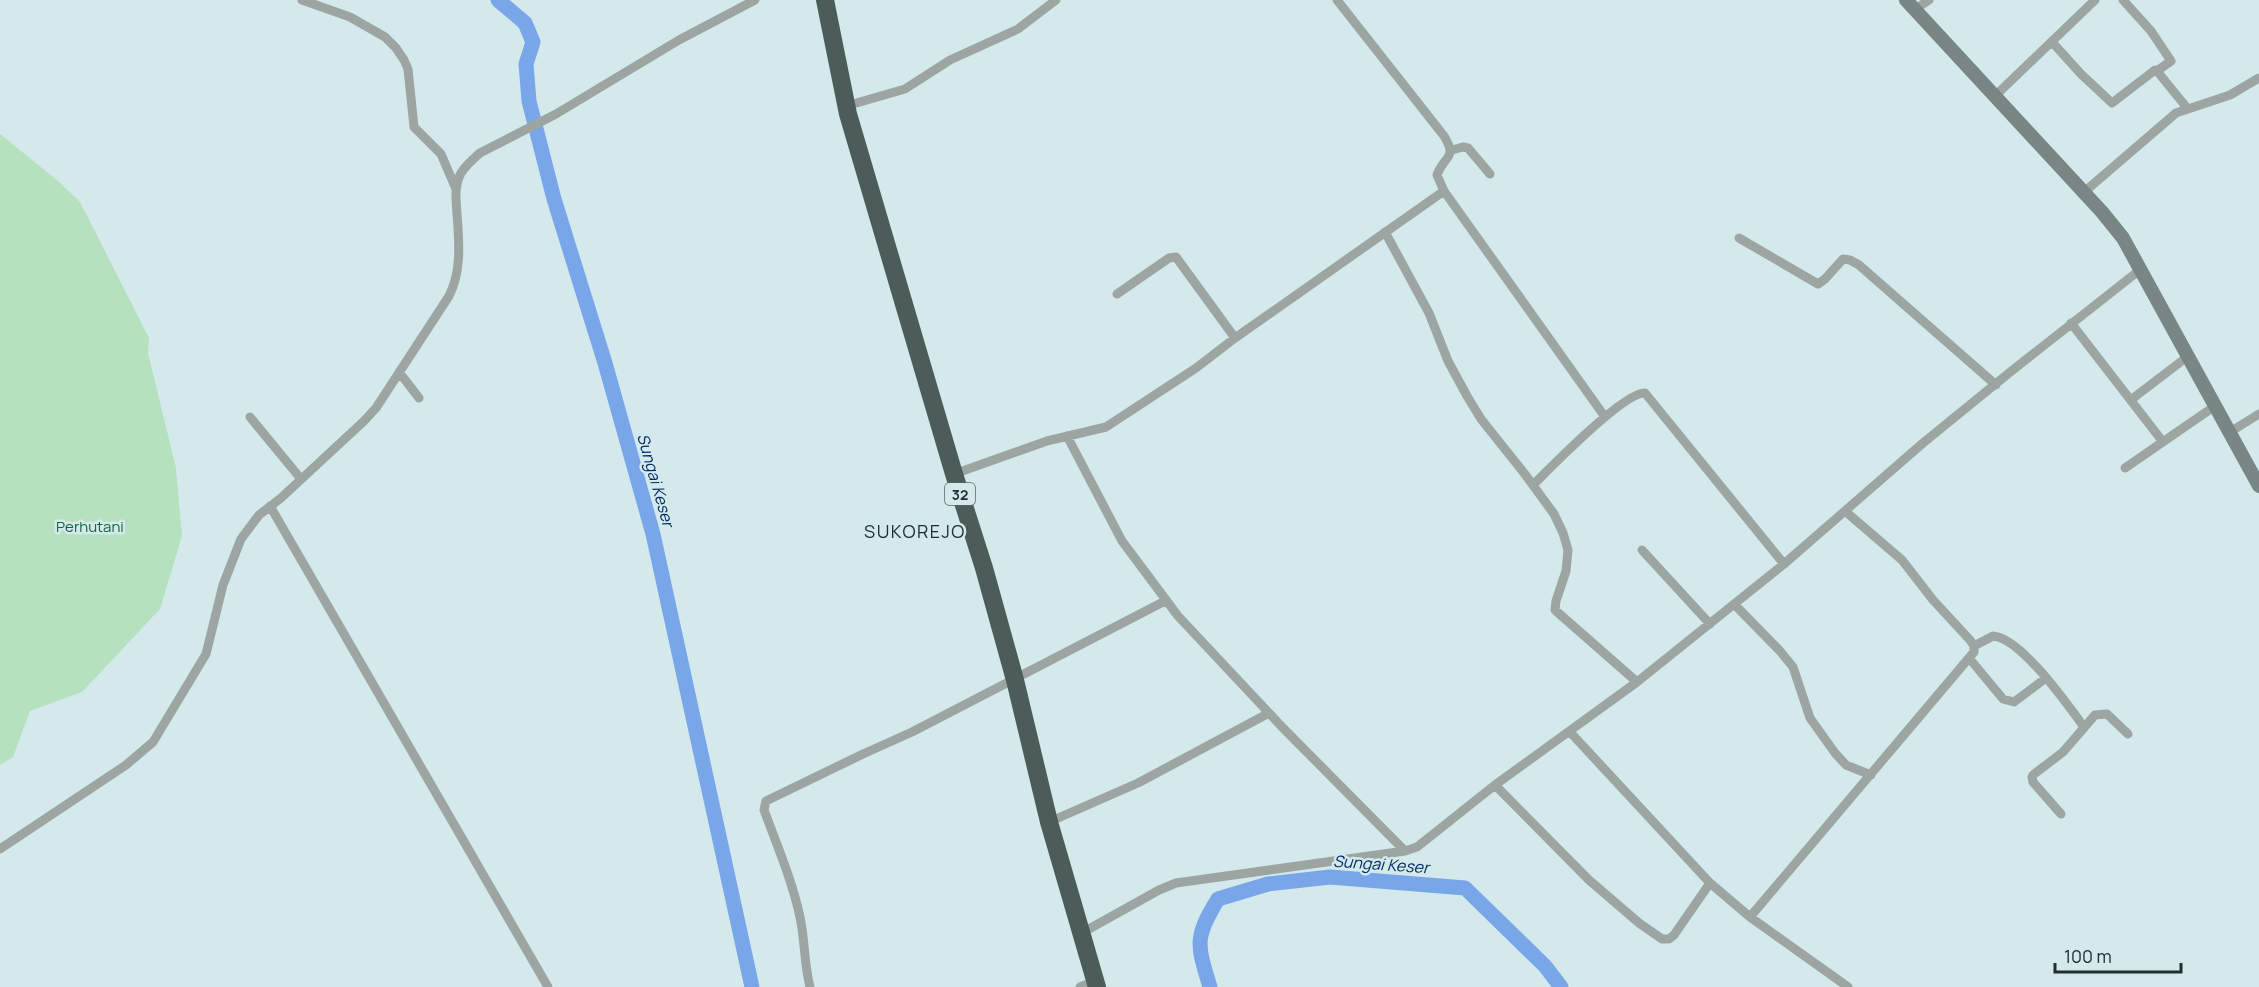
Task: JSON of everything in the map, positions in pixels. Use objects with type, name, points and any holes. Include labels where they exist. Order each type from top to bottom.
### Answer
[{"type":"highway","name":"32","points":[[825,0],[846,106],[954,474],[984,568],[1015,680],[1091,985]]},
{"type":"street","points":[[302,0],[350,17],[385,37],[396,48],[408,69],[414,127],[441,154],[456,189]]},
{"type":"street","points":[[0,849],[126,765],[153,742],[206,654],[223,585],[241,539],[259,515],[364,421],[449,296],[455,283],[458,260],[456,189],[461,173],[475,157],[556,114],[680,40],[755,0]]},
{"type":"street","points":[[846,106],[905,89],[950,60],[1018,29],[1056,0]]},
{"type":"street","points":[[1337,0],[1444,136],[1452,150]]},
{"type":"street","points":[[1929,0],[1910,5],[2123,238],[2259,486]]},
{"type":"street","points":[[1994,97],[2095,0]]},
{"type":"street","points":[[2052,42],[2115,106],[2155,70],[2171,62],[2151,31],[2123,0]]},
{"type":"street","points":[[2157,70],[2187,108]]},
{"type":"street","points":[[2083,192],[2164,121],[2187,108],[2230,95],[2259,78]]},
{"type":"street","points":[[1490,174],[1466,147],[1452,150],[1437,175],[1444,191],[1605,417]]},
{"type":"street","points":[[954,474],[1047,441],[1106,427],[1196,368],[1234,338],[1444,191]]},
{"type":"street","points":[[1384,232],[1429,313],[1448,361],[1467,396],[1481,419],[1533,484],[1554,514],[1563,533],[1568,550],[1566,571],[1555,610],[1637,682]]},
{"type":"street","points":[[1739,238],[1818,284],[1843,259],[1859,265],[1996,385]]},
{"type":"street","points":[[1117,294],[1169,258],[1176,257],[1234,338]]},
{"type":"street","points":[[1080,934],[1176,883],[1405,851],[1430,839],[1495,786],[1637,682],[1710,624],[1784,564],[1923,443],[2071,322],[2141,269]]},
{"type":"street","points":[[2071,322],[2163,442]]},
{"type":"street","points":[[2132,399],[2187,357]]},
{"type":"street","points":[[399,372],[419,398]]},
{"type":"street","points":[[1533,484],[1605,417],[1636,395],[1640,393],[1648,395],[1784,564]]},
{"type":"street","points":[[2126,468],[2215,406]]},
{"type":"street","points":[[2230,432],[2259,414]]},
{"type":"street","points":[[250,417],[301,479]]},
{"type":"street","points":[[1067,436],[1122,541],[1165,601],[1269,713],[1405,851]]},
{"type":"street","points":[[270,506],[548,987]]},
{"type":"street","points":[[1750,917],[1871,775],[1932,698],[1974,652],[1974,646],[1933,600],[1906,565],[1845,511]]},
{"type":"street","points":[[1642,550],[1710,624]]},
{"type":"street","points":[[810,987],[805,969],[800,919],[789,876],[764,810],[765,803],[1015,680],[1165,601]]},
{"type":"street","points":[[1734,604],[1787,659],[1798,679],[1810,718],[1835,753],[1846,765],[1871,775]]},
{"type":"street","points":[[1974,646],[1993,636],[1999,636],[2008,641],[2046,678],[2084,728]]},
{"type":"street","points":[[1969,658],[2003,699],[2014,702],[2046,678]]},
{"type":"street","points":[[1049,822],[1138,783],[1269,713]]},
{"type":"street","points":[[2061,814],[2033,782],[2032,777],[2063,752],[2095,715],[2107,714],[2128,734]]},
{"type":"street","points":[[1570,732],[1710,883],[1750,917],[1848,987]]},
{"type":"street","points":[[1495,786],[1589,880],[1639,923],[1662,939],[1669,939],[1674,935],[1710,883]]},
{"type":"green space","name":"Perhutani","points":[[0,134],[80,202],[149,338],[148,353],[176,468],[182,536],[160,609],[82,692],[30,711],[13,757],[0,765]]},
{"type":"waterway","name":"Sungai Keser","points":[[498,0],[525,23],[533,42],[526,64],[529,101],[554,199],[605,363],[653,534],[752,987]]},
{"type":"waterway","name":"Sungai Keser","points":[[1210,987],[1202,961],[1200,942],[1205,923],[1218,899],[1268,884],[1330,877],[1465,888],[1545,966],[1561,987]]},
{"type":"district","name":"SUKOREJO","points":[[915,531]]}]
